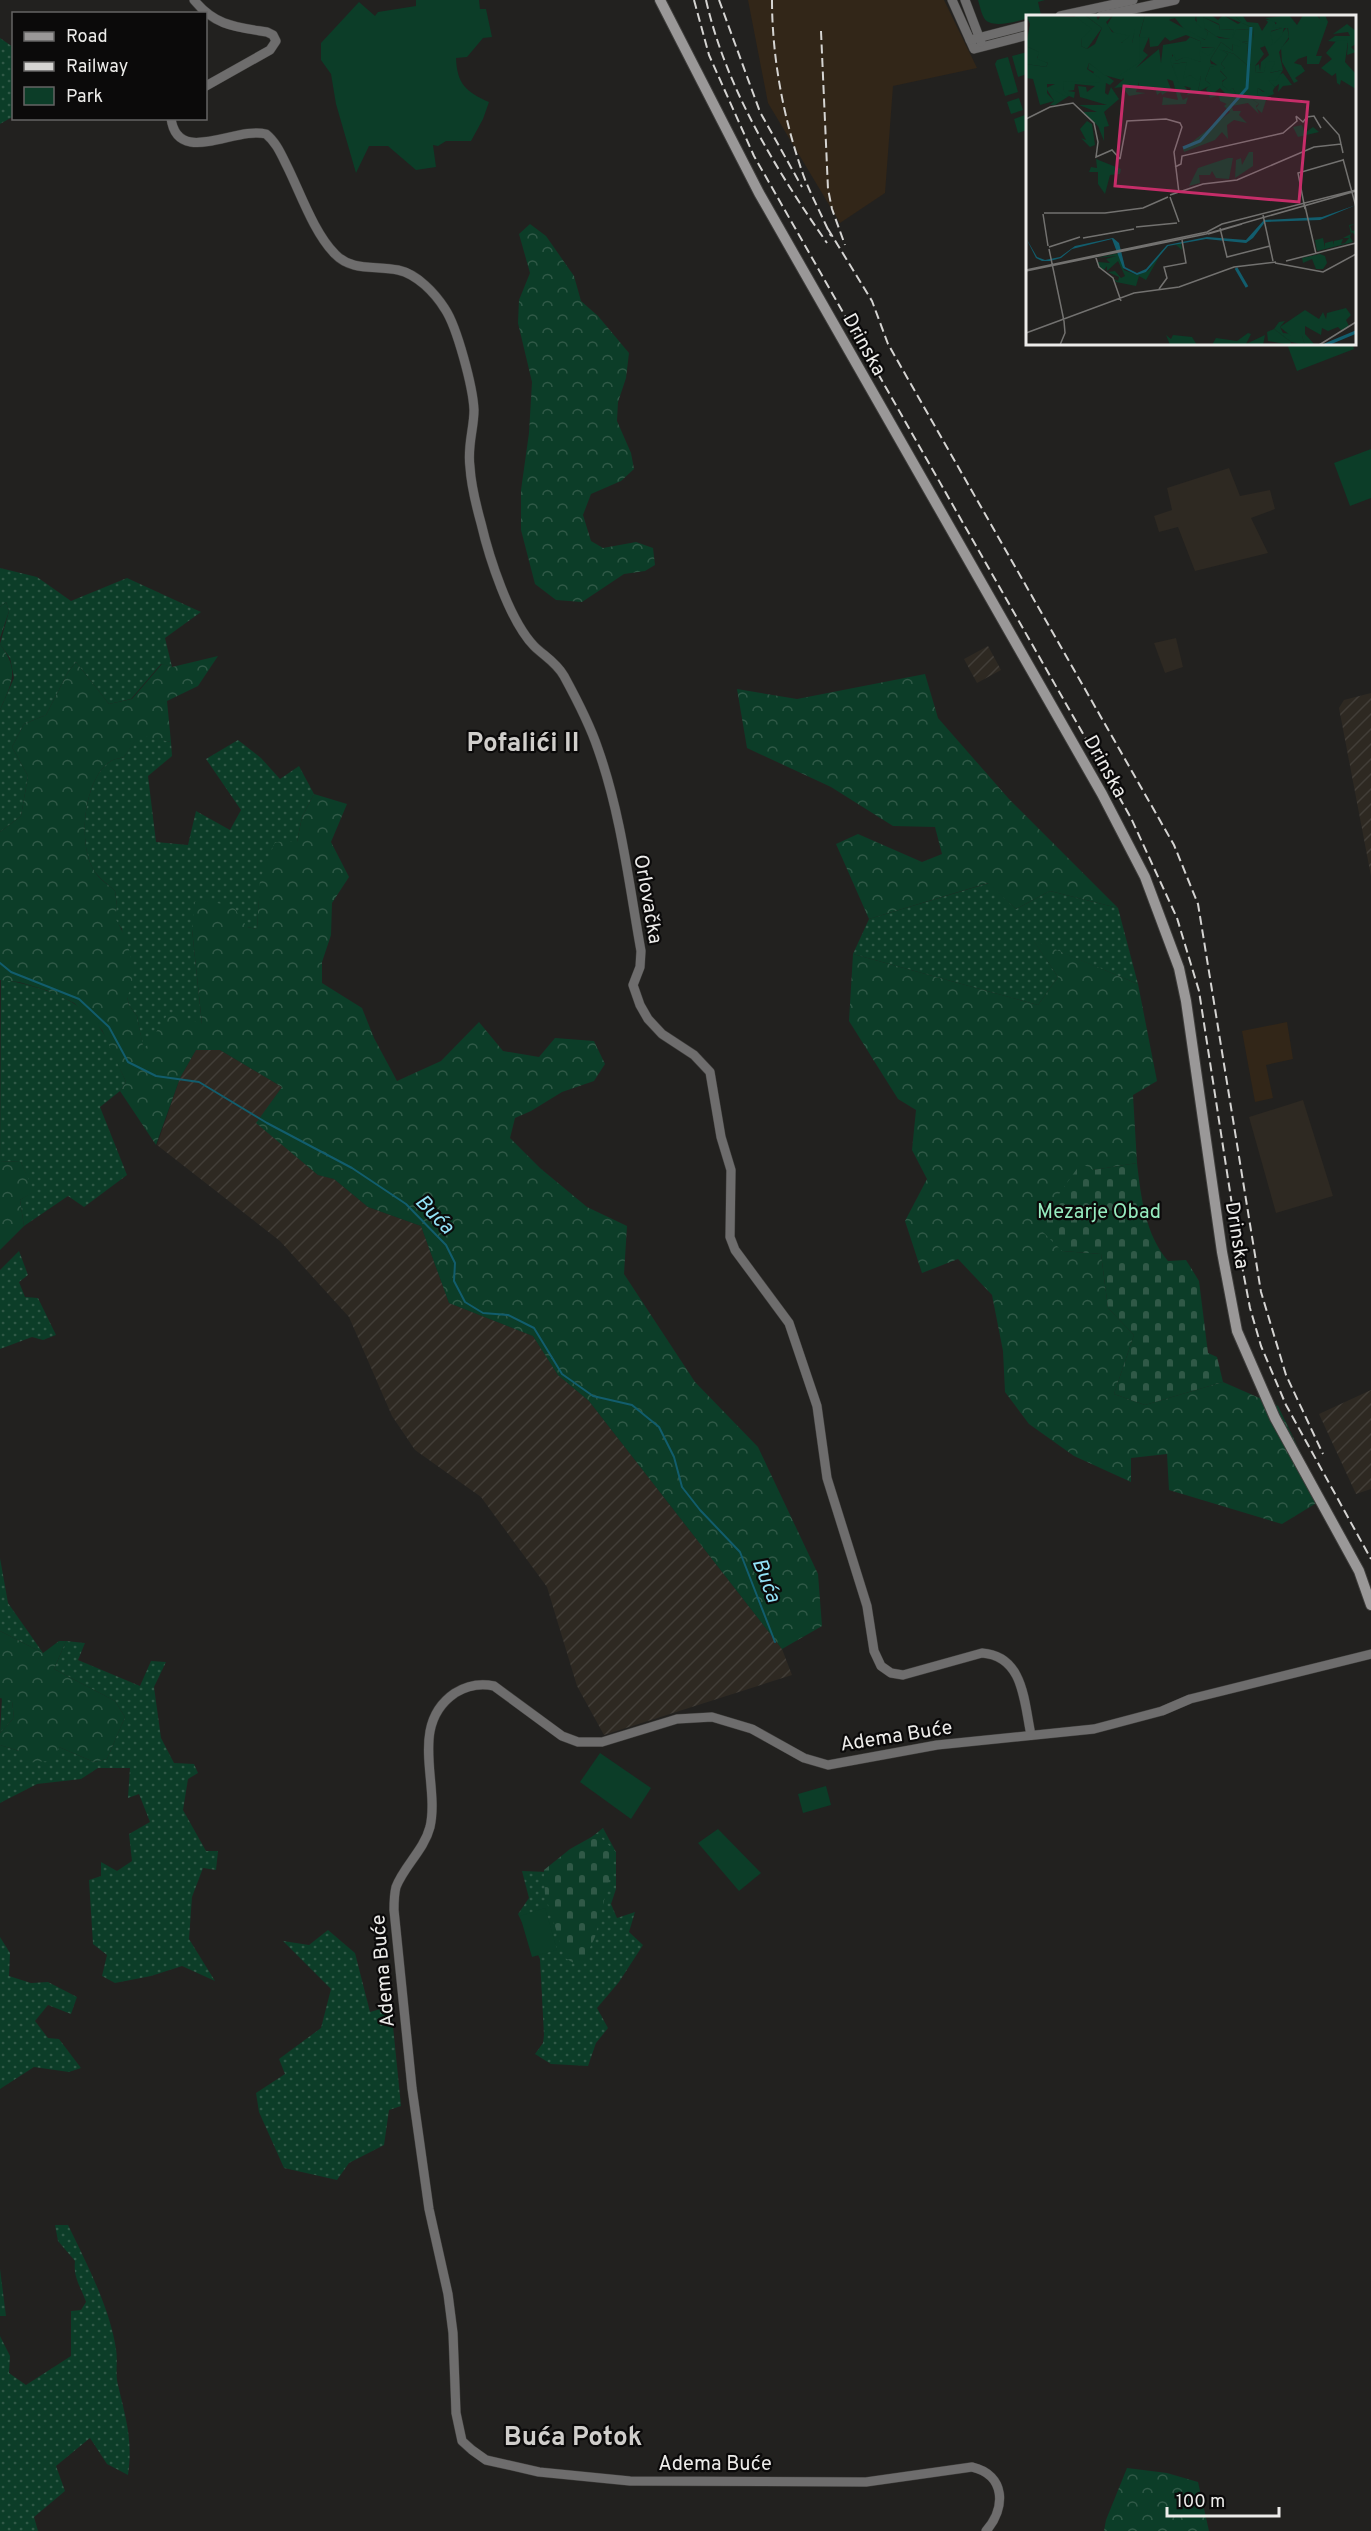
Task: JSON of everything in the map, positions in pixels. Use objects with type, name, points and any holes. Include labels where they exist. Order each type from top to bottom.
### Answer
[{"type":"main road","name":"Drinska","points":[[660,0],[765,204],[1097,784],[1145,877],[1169,938],[1186,1001],[1222,1252],[1238,1331],[1275,1418],[1359,1571],[1371,1605]]},
{"type":"street","points":[[194,0],[205,12]]},
{"type":"street","points":[[952,0],[978,48],[1026,36]]},
{"type":"street","points":[[965,0],[974,38]]},
{"type":"street","points":[[1065,15],[1133,0]]},
{"type":"street","points":[[1106,15],[1175,0]]},
{"type":"street","points":[[207,14],[227,25],[267,32],[273,35],[276,41],[270,50],[207,85]]},
{"type":"street","points":[[974,38],[1026,25]]},
{"type":"street","name":"Orlovačka","points":[[171,120],[178,138],[194,145],[249,132],[266,134],[280,151],[324,240],[334,254],[352,265],[400,270],[415,277],[446,310],[458,340],[473,399],[474,411],[469,443],[470,468],[481,524],[496,576],[516,618],[533,645],[552,660],[564,675],[598,748],[613,798],[641,951],[640,967],[633,985],[636,997],[655,1027],[694,1055],[710,1072],[721,1137],[731,1170],[730,1237],[735,1250],[780,1309],[794,1335],[817,1406],[827,1478],[867,1606],[872,1645],[881,1666],[891,1673],[903,1675],[982,1653],[995,1654],[1006,1660],[1020,1682],[1031,1735]]},
{"type":"street","name":"Adema Buće","points":[[986,2531],[997,2513],[1000,2503],[999,2492],[995,2480],[982,2470],[972,2468],[866,2482],[630,2481],[553,2474],[486,2460],[462,2441],[456,2413],[453,2333],[448,2294],[429,2209],[412,2088],[394,1910],[397,1885],[429,1829],[433,1812],[427,1751],[433,1720],[447,1700],[473,1685],[484,1684],[494,1686],[562,1736],[578,1742],[602,1742],[677,1719],[712,1717],[752,1729],[804,1758],[828,1765],[892,1752],[1031,1735],[1069,1733],[1108,1726],[1162,1711],[1190,1699],[1371,1654]]},
{"type":"shaded area","points":[[748,0],[944,0],[977,68],[893,86],[885,193],[840,223],[768,103]]},
{"type":"shaded area","points":[[1229,468],[1240,496],[1270,490],[1275,509],[1251,518],[1268,553],[1195,571],[1178,527],[1159,532],[1154,516],[1172,510],[1167,488]]},
{"type":"shaded area","points":[[1176,638],[1183,667],[1165,673],[1154,643]]},
{"type":"shaded area","points":[[988,646],[1001,670],[977,683],[964,659]]},
{"type":"shaded area","points":[[1371,693],[1371,876],[1339,708],[1344,700]]},
{"type":"shaded area","points":[[1287,1022],[1293,1059],[1266,1065],[1273,1098],[1255,1102],[1242,1031]]},
{"type":"shaded area","points":[[196,1050],[220,1050],[282,1087],[257,1123],[318,1175],[334,1179],[368,1207],[421,1226],[449,1303],[533,1336],[558,1375],[589,1401],[782,1649],[792,1675],[604,1735],[577,1686],[547,1587],[481,1497],[415,1450],[392,1416],[349,1317],[280,1241],[157,1145],[180,1078]]},
{"type":"shaded area","points":[[1303,1100],[1333,1196],[1276,1213],[1249,1117]]},
{"type":"shaded area","points":[[1371,1390],[1371,1489],[1356,1494],[1319,1414]]},
{"type":"green space","points":[[416,0],[479,0],[480,9],[486,9],[492,37],[483,38],[467,57],[456,58],[458,74],[464,86],[474,95],[489,102],[471,141],[446,141],[438,146],[433,145],[436,167],[416,170],[388,146],[369,146],[356,173],[336,104],[331,74],[321,60],[321,43],[359,2],[375,16],[378,12],[416,6]]},
{"type":"green space","points":[[978,0],[1045,0],[1038,2],[1041,15],[1026,15],[1026,19],[1020,21],[995,24],[988,22],[981,12]]},
{"type":"green space","points":[[0,38],[12,46],[12,117],[0,124]]},
{"type":"green space","points":[[1026,52],[1026,74],[1018,77],[1012,56]]},
{"type":"green space","points":[[1008,57],[1018,92],[1005,96],[995,64],[997,60]]},
{"type":"green space","points":[[1019,98],[1023,110],[1011,114],[1007,102]]},
{"type":"green space","points":[[1025,115],[1026,130],[1018,133],[1014,119]]},
{"type":"green space","points":[[530,224],[546,236],[574,276],[581,301],[598,316],[629,353],[626,378],[618,402],[617,421],[631,453],[634,469],[621,481],[591,494],[583,515],[591,541],[603,548],[636,542],[653,548],[655,565],[645,571],[624,574],[582,602],[556,600],[535,584],[521,530],[521,490],[529,433],[532,382],[518,323],[519,300],[530,273],[519,234]]},
{"type":"green space","points":[[1287,345],[1352,345],[1354,349],[1297,371]]},
{"type":"green space","points":[[1371,449],[1371,498],[1350,506],[1334,463]]},
{"type":"green space","points":[[0,568],[37,577],[71,601],[127,578],[201,612],[165,638],[172,667],[161,664],[131,699],[109,704],[76,662],[68,672],[46,715],[24,724],[12,747],[28,776],[21,816],[0,832],[0,710],[14,678],[10,658],[0,644],[9,611],[6,602],[0,607]]},
{"type":"green space","points":[[6,602],[9,611],[0,638],[0,607]]},
{"type":"green space","points":[[0,644],[10,662],[12,677],[0,710]]},
{"type":"green space","points":[[218,656],[198,686],[167,701],[171,742],[139,735],[124,757],[111,761],[102,770],[94,782],[89,797],[85,830],[89,861],[97,875],[115,891],[117,906],[115,918],[131,957],[131,988],[127,997],[129,1005],[137,1016],[144,1051],[169,1012],[202,1024],[192,929],[195,902],[206,901],[233,906],[247,927],[257,929],[260,879],[275,842],[297,842],[302,817],[314,794],[347,804],[331,842],[349,877],[332,903],[331,935],[322,962],[322,983],[362,1008],[374,1038],[397,1081],[441,1061],[479,1022],[503,1051],[539,1057],[555,1038],[594,1041],[605,1064],[594,1081],[562,1092],[515,1118],[510,1138],[540,1168],[587,1207],[627,1226],[624,1274],[695,1382],[758,1447],[818,1574],[822,1626],[782,1649],[589,1401],[558,1375],[533,1336],[449,1303],[421,1226],[368,1207],[334,1179],[318,1175],[256,1123],[282,1087],[220,1050],[196,1050],[180,1078],[156,1145],[120,1091],[126,1082],[102,1030],[74,1003],[46,990],[19,982],[0,980],[0,832],[21,816],[28,776],[12,747],[24,724],[46,715],[68,672],[76,662],[109,704],[132,699],[162,664],[172,667]]},
{"type":"green space","points":[[925,674],[938,718],[1009,799],[1118,908],[1050,891],[1016,909],[988,883],[869,919],[836,844],[858,834],[922,862],[942,854],[935,827],[893,826],[831,787],[747,748],[737,689],[797,699]]},
{"type":"green space","points":[[139,734],[171,742],[172,756],[148,776],[156,842],[188,845],[196,811],[230,830],[241,810],[206,759],[238,740],[261,758],[280,779],[299,766],[314,794],[302,817],[297,842],[259,899],[257,929],[247,927],[192,929],[202,1025],[144,1053],[137,1016],[129,1005],[127,997],[122,929],[114,918],[117,906],[115,891],[97,875],[89,861],[85,830],[89,797],[94,782],[111,761],[124,757]]},
{"type":"green space","points":[[989,883],[1016,909],[1050,891],[1118,908],[1138,984],[1034,941],[1058,977],[1038,1005],[853,954],[869,919]]},
{"type":"green space","points":[[1033,940],[1138,984],[1157,1081],[1133,1095],[1137,1163],[1093,1170],[1062,1251],[1101,1254],[1108,1308],[1134,1335],[1114,1394],[1145,1405],[1223,1382],[1278,1406],[1323,1499],[1282,1524],[1169,1490],[1167,1454],[1131,1458],[1131,1482],[1074,1456],[1029,1424],[1005,1392],[1003,1351],[992,1295],[958,1259],[922,1273],[905,1221],[927,1179],[912,1150],[916,1110],[898,1099],[849,1021],[853,954],[1038,1005],[1058,977]]},
{"type":"green space","points":[[1,979],[29,985],[57,995],[70,1001],[93,1019],[106,1037],[126,1082],[120,1091],[100,1107],[127,1175],[84,1207],[68,1196],[24,1226],[20,1200],[33,1192],[21,1162],[0,1161]]},
{"type":"green space","points":[[0,1161],[21,1162],[34,1192],[20,1200],[24,1226],[0,1250]]},
{"type":"green space","name":"Mezarje Obad","points":[[1081,1163],[1093,1170],[1137,1163],[1145,1215],[1154,1239],[1168,1261],[1186,1260],[1199,1281],[1208,1353],[1217,1357],[1223,1382],[1145,1405],[1114,1394],[1134,1335],[1108,1308],[1101,1254],[1062,1251],[1042,1231],[1045,1214]]},
{"type":"green space","points":[[19,1251],[28,1275],[19,1282],[25,1297],[38,1298],[56,1335],[43,1340],[32,1337],[0,1349],[0,1270]]},
{"type":"green space","points":[[0,1558],[8,1603],[43,1653],[0,1631]]},
{"type":"green space","points":[[0,1631],[43,1653],[59,1641],[66,1641],[54,1669],[115,1701],[125,1717],[107,1759],[94,1762],[59,1747],[53,1761],[29,1762],[19,1751],[0,1745],[0,1733],[14,1718],[12,1701],[0,1698]]},
{"type":"green space","points":[[66,1641],[85,1643],[78,1660],[140,1686],[151,1661],[166,1662],[154,1687],[161,1738],[174,1763],[194,1764],[198,1773],[188,1779],[183,1810],[206,1851],[218,1851],[216,1870],[203,1868],[192,1897],[189,1939],[215,1981],[182,1966],[151,1976],[115,1983],[102,1976],[107,1955],[93,1944],[89,1880],[101,1876],[101,1862],[117,1871],[132,1861],[129,1834],[150,1822],[139,1794],[128,1798],[130,1768],[98,1768],[81,1779],[37,1784],[0,1803],[0,1745],[19,1751],[59,1747],[94,1762],[107,1759],[125,1717],[115,1701],[54,1669]]},
{"type":"green space","points":[[2,1697],[12,1701],[14,1718],[0,1733]]},
{"type":"green space","points":[[600,1753],[651,1788],[631,1819],[580,1782]]},
{"type":"green space","points":[[826,1786],[831,1805],[803,1813],[798,1794]]},
{"type":"green space","points":[[603,1828],[616,1852],[616,1889],[611,1904],[617,1918],[635,1912],[629,1932],[643,1945],[619,1982],[597,2008],[608,2028],[596,2043],[588,2066],[551,2064],[535,2054],[543,2043],[544,2035],[540,1959],[518,1914],[529,1898],[522,1871],[548,1872]]},
{"type":"green space","points":[[718,1829],[761,1873],[739,1891],[698,1843]]},
{"type":"green space","points":[[597,1834],[616,1852],[595,1937],[581,1967],[565,1958],[545,1895],[544,1870],[570,1849]]},
{"type":"green space","points":[[545,1908],[557,1950],[532,1957],[520,1916]]},
{"type":"green space","points":[[328,1930],[355,1953],[370,2012],[391,2006],[401,2106],[389,2110],[384,2145],[349,2163],[337,2180],[284,2168],[259,2112],[256,2093],[285,2074],[279,2059],[321,2028],[331,1989],[283,1941],[309,1945]]},
{"type":"green space","points":[[0,1937],[10,1953],[9,1976],[31,1983],[48,1982],[77,1997],[71,2014],[48,2005],[35,2021],[48,2038],[59,2039],[81,2068],[69,2072],[34,2067],[0,2089]]},
{"type":"green space","points":[[55,2225],[68,2225],[97,2286],[113,2333],[117,2380],[128,2430],[130,2451],[128,2475],[107,2464],[90,2438],[56,2466],[65,2491],[34,2517],[38,2531],[0,2531],[0,2336],[10,2356],[9,2373],[26,2385],[71,2356],[71,2311],[81,2310],[86,2302],[76,2277],[75,2261],[58,2241]]},
{"type":"green space","points":[[0,2269],[6,2316],[0,2316]]},
{"type":"green space","points":[[1127,2468],[1167,2473],[1198,2482],[1209,2531],[1104,2531],[1106,2520]]},
{"type":"waterway","name":"Buća","points":[[0,963],[11,972],[79,999],[109,1027],[128,1062],[156,1076],[199,1082],[267,1123],[352,1168],[406,1204],[446,1245],[455,1263],[454,1281],[465,1302],[483,1313],[508,1315],[534,1328],[562,1374],[593,1396],[632,1405],[659,1427],[674,1457],[682,1487],[700,1510],[740,1552],[775,1642]]},
{"type":"railway","points":[[694,0],[709,55],[754,156],[1131,818],[1177,918],[1199,991],[1239,1250],[1250,1308],[1261,1346],[1286,1405],[1371,1559]]},
{"type":"railway","points":[[706,0],[726,65],[755,127],[789,187],[827,243]]},
{"type":"railway","points":[[719,0],[760,112],[802,187]]},
{"type":"railway","points":[[772,0],[774,45],[785,112],[804,177],[831,236]]},
{"type":"railway","points":[[821,31],[828,189],[832,209],[845,245]]},
{"type":"railway","points":[[828,229],[872,301],[888,344],[1174,845],[1198,904],[1261,1292],[1286,1375],[1323,1454]]},
{"type":"district","name":"Pofalići II","points":[[523,742]]},
{"type":"district","name":"Buća Potok","points":[[573,2436]]}]
